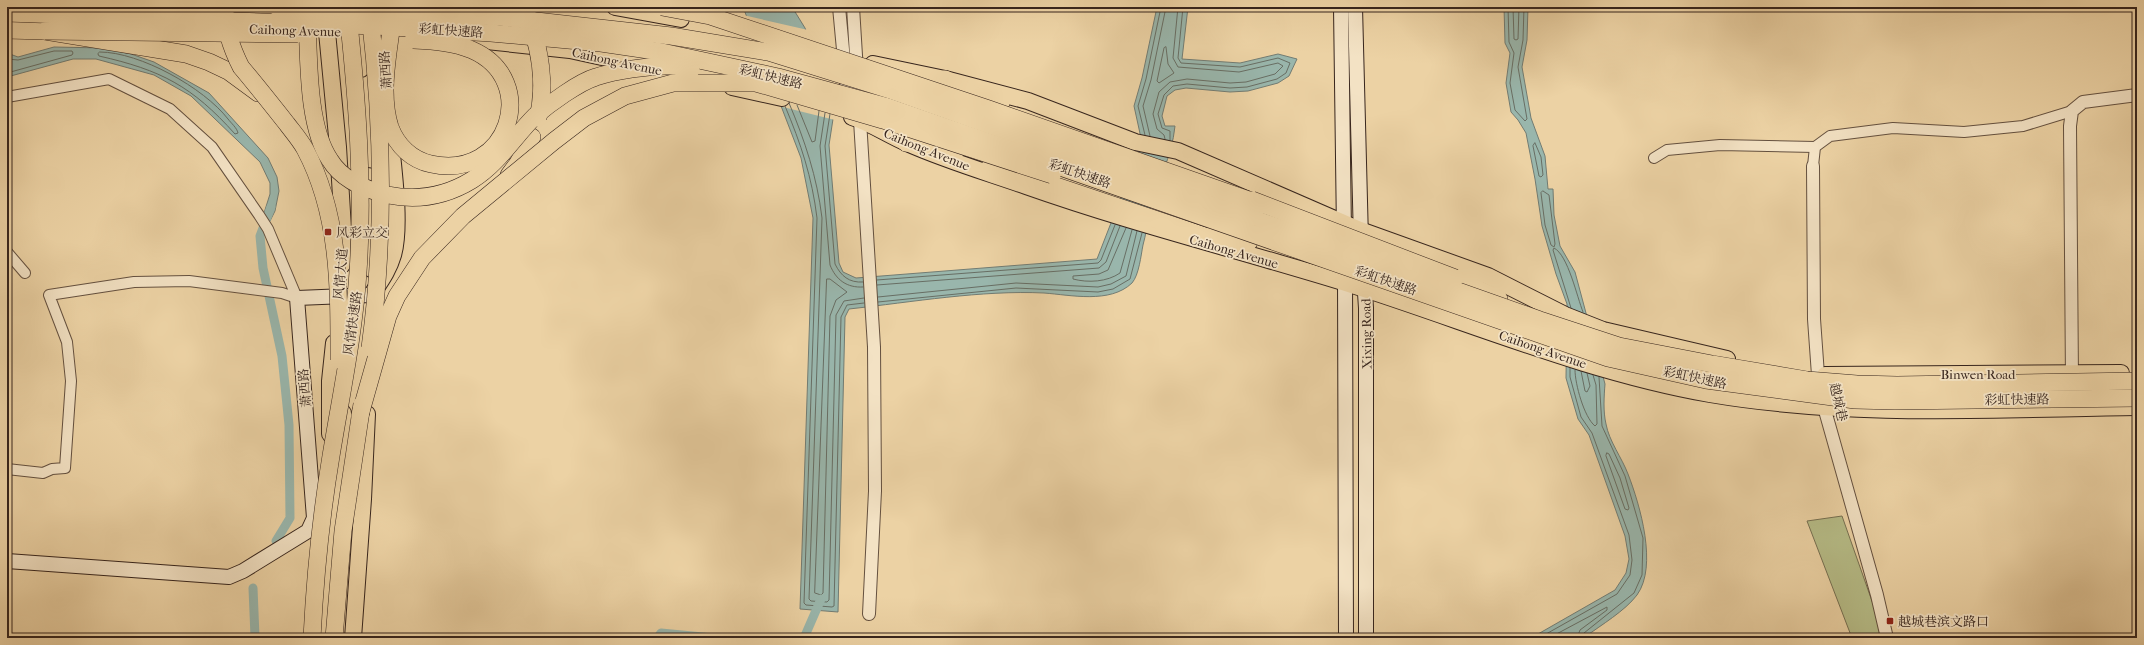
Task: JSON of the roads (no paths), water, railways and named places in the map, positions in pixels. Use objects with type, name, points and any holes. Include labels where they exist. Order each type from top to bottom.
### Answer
[{"type":"highway","points":[[225,7],[229,38],[241,67],[304,147],[315,171],[332,226],[338,266],[339,372],[323,478],[324,503]]},
{"type":"highway","name":"彩虹快速路","points":[[277,7],[451,14],[545,22],[671,36],[768,52],[893,91],[1540,320],[1619,346],[1807,380],[1857,384],[1890,385],[2137,382]]},
{"type":"highway","points":[[306,7],[312,92],[316,124],[322,147],[330,162],[360,186],[399,197],[436,196],[454,190],[473,179],[499,158],[524,128],[551,103],[595,77],[623,71],[671,66],[756,83],[883,120],[1177,216],[1442,310],[1546,336]]},
{"type":"highway","name":"风情快速路","points":[[312,638],[324,503],[351,337],[360,246],[358,140],[347,7]]},
{"type":"highway","name":"风情快速路","points":[[334,638],[343,531],[373,325],[380,243],[379,147],[369,7]]},
{"type":"highway","points":[[7,30],[40,26],[382,38],[388,38],[395,38],[434,41],[459,46],[472,50],[494,66],[502,77],[507,89],[509,113],[503,135],[498,143],[479,159],[465,164],[451,166],[424,162],[404,150],[396,140],[388,115],[386,87],[386,72],[390,44],[390,37],[394,7]]},
{"type":"highway","points":[[501,184],[525,151],[536,125],[540,110],[542,83],[539,54],[533,29],[524,7]]},
{"type":"highway","points":[[662,7],[710,16]]},
{"type":"highway","points":[[684,7],[989,109],[1263,205],[1455,278],[1540,320]]},
{"type":"highway","name":"彩虹快速路","points":[[7,13],[360,25],[491,33],[602,43],[662,52],[778,77],[888,107],[1608,358],[1706,380],[1855,400],[1895,401],[2137,398]]},
{"type":"highway","points":[[40,26],[186,54],[210,62],[228,71],[269,102]]},
{"type":"highway","points":[[945,79],[973,95],[1001,103],[1188,168],[1263,205]]},
{"type":"highway","points":[[360,415],[383,332],[400,290],[422,258],[437,241],[463,216],[501,184],[584,118],[625,96],[673,83],[756,83]]},
{"type":"highway","points":[[906,143],[939,146],[1205,236],[1249,242]]},
{"type":"main road","name":"风情大道","points":[[324,7],[338,147],[343,229],[341,297],[330,381],[328,583],[324,638]]},
{"type":"main road","points":[[353,638],[363,499],[371,295],[367,169],[357,7]]},
{"type":"main road","name":"萧西路","points":[[371,295],[386,273],[393,254],[396,223],[380,7]]},
{"type":"main road","points":[[615,7],[743,30],[849,59],[945,79],[1028,101],[1135,142],[1178,151],[1360,230],[1488,276],[1565,315],[1603,330],[1718,357],[1818,375]]},
{"type":"main road","name":"Xixing Road","points":[[1341,7],[1345,283],[1346,638]]},
{"type":"main road","name":"Xixing Road","points":[[1355,7],[1360,230],[1365,289],[1366,638]]},
{"type":"main road","name":"Caihong Avenue","points":[[7,20],[40,26],[359,32],[486,41],[570,50],[769,95],[850,117],[906,143],[1058,198],[1107,212],[1159,230],[1365,289],[1611,372],[1709,394],[1784,404],[1824,407]]},
{"type":"main road","points":[[367,169],[390,141]]},
{"type":"main road","points":[[297,298],[371,295]]},
{"type":"main road","name":"萧西路","points":[[7,561],[229,577],[243,571],[308,531],[314,518],[297,298]]},
{"type":"main road","name":"Binwen Road","points":[[1818,375],[2137,373]]},
{"type":"main road","points":[[1824,407],[1900,411],[2137,406]]},
{"type":"street","points":[[839,7],[849,59]]},
{"type":"street","points":[[853,7],[849,59],[850,117],[868,271],[874,347],[875,484],[869,614]]},
{"type":"street","points":[[7,97],[109,79],[170,109],[212,147],[259,215],[268,229],[297,298]]},
{"type":"street","points":[[1654,158],[1667,150],[1720,145],[1816,147],[1830,136],[1893,128],[1964,132],[2023,126],[2072,111],[2083,102],[2137,94]]},
{"type":"street","points":[[2072,111],[2070,126],[2073,408]]},
{"type":"street","points":[[1813,166],[1816,147]]},
{"type":"street","name":"越城巷","points":[[1813,166],[1814,319],[1818,375],[1824,407],[1877,595],[1887,638]]},
{"type":"street","points":[[7,252],[25,273]]},
{"type":"street","points":[[7,470],[43,473],[52,469],[65,468],[71,381],[67,342],[50,295],[134,282],[189,281],[261,290],[297,298]]},
{"type":"water","points":[[743,7],[792,7],[805,28],[835,106],[829,145],[839,263],[843,272],[856,278],[1097,259],[1137,156],[1141,138],[1134,106],[1142,78],[1157,7],[1188,7],[1182,59],[1240,63],[1278,54],[1297,59],[1289,76],[1278,83],[1248,91],[1230,92],[1186,88],[1175,90],[1167,96],[1162,116],[1165,126],[1175,126],[1171,148],[1149,213],[1138,270],[1132,283],[1123,290],[1113,294],[1090,297],[1044,293],[996,293],[849,309],[845,317],[838,612],[800,609],[813,218],[801,158]]},
{"type":"water","points":[[1504,7],[1528,7],[1527,40],[1522,67],[1531,118],[1545,156],[1548,189],[1553,189],[1554,215],[1560,246],[1575,272],[1605,384],[1604,409],[1608,430],[1633,487],[1642,518],[1645,535],[1647,552],[1646,568],[1643,583],[1637,595],[1619,612],[1585,637],[1581,638],[1531,638],[1615,590],[1626,573],[1629,559],[1625,536],[1589,435],[1578,419],[1566,378],[1567,304],[1556,274],[1542,226],[1526,133],[1511,112],[1506,83],[1510,53],[1505,43]]},
{"type":"water","points":[[54,47],[104,48],[131,54],[154,62],[209,93],[268,158],[277,177],[279,191],[275,211],[270,221],[264,213],[270,194],[270,183],[260,162],[191,96],[154,75],[96,59],[73,59],[7,77],[7,53],[18,57]]},
{"type":"waterway","points":[[271,207],[260,236],[263,268],[282,356],[289,425],[290,518],[276,541]]},
{"type":"waterway","points":[[253,588],[255,637],[262,638]]},
{"type":"waterway","points":[[804,638],[821,599]]},
{"type":"waterway","points":[[657,638],[661,633],[713,638]]},
{"type":"place","name":"风彩立交","points":[[328,232]]},
{"type":"place","name":"越城巷滨文路口","points":[[1890,621]]}]
